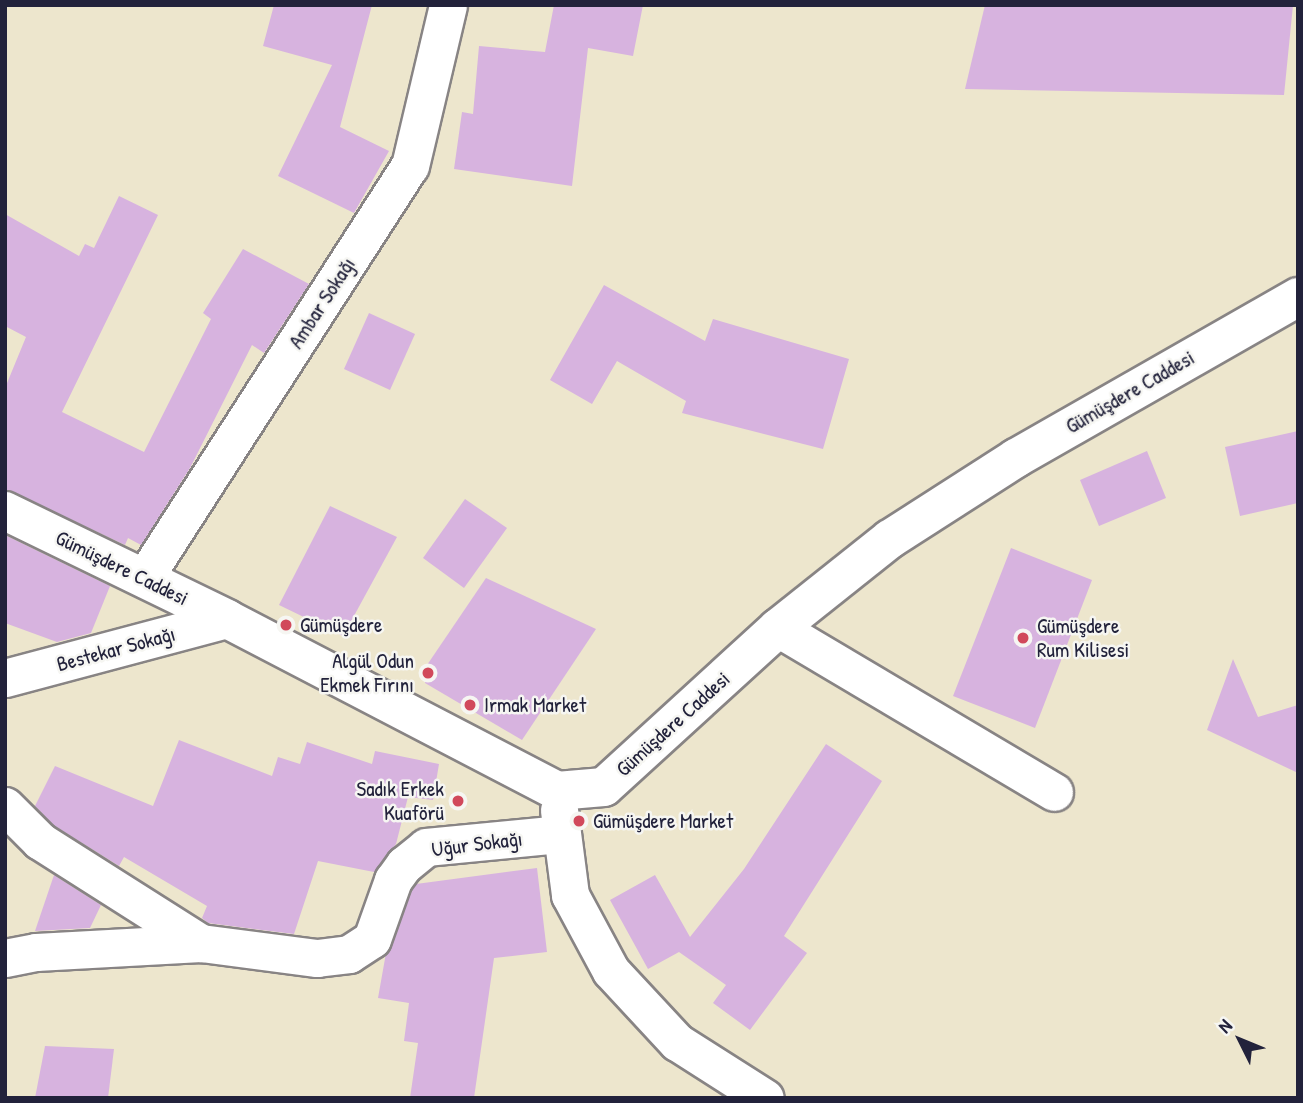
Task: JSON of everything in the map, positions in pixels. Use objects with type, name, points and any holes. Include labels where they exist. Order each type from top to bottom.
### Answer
[{"type":"street","name":"Ambar Sokağı","points":[[144,578],[410,166],[448,5]]},
{"type":"street","name":"Gümüşdere Caddesi","points":[[5,511],[227,619],[557,791],[604,787],[778,628],[890,539],[1004,466],[1298,297]]},
{"type":"street","name":"Bestekar Sokağı","points":[[5,678],[227,619]]},
{"type":"street","points":[[778,628],[1054,792]]},
{"type":"street","points":[[557,791],[570,895],[611,971],[677,1042],[765,1098]]},
{"type":"street","points":[[5,806],[40,841],[201,943]]},
{"type":"street","name":"Uğur Sokağı","points":[[5,958],[36,952],[201,943],[317,957],[349,954],[372,939],[393,880],[404,864],[426,847],[561,834]]},
{"type":"building","points":[[274,5],[372,5],[340,127],[389,151],[354,213],[278,176],[332,65],[263,46]]},
{"type":"building","points":[[554,5],[643,5],[633,56],[588,48],[572,186],[454,169],[462,112],[473,114],[479,46],[545,52]]},
{"type":"building","points":[[985,5],[1293,5],[1284,95],[965,89]]},
{"type":"building","points":[[119,196],[158,215],[62,412],[144,452],[211,319],[203,313],[243,249],[309,284],[264,353],[252,345],[190,468],[141,545],[128,538],[125,545],[5,489],[5,388],[26,337],[5,326],[5,214],[79,256],[85,244],[94,248]]},
{"type":"building","points":[[604,285],[705,341],[713,319],[849,359],[823,449],[682,413],[686,401],[617,361],[592,404],[550,380]]},
{"type":"building","points":[[369,313],[415,334],[390,390],[344,369]]},
{"type":"building","points":[[1298,431],[1298,503],[1240,516],[1225,447]]},
{"type":"building","points":[[1147,451],[1166,498],[1099,526],[1080,480]]},
{"type":"building","points":[[465,499],[507,528],[464,588],[423,558]]},
{"type":"building","points":[[330,506],[397,537],[343,636],[279,605]]},
{"type":"building","points":[[5,535],[110,586],[91,633],[57,642],[5,623]]},
{"type":"building","name":"Gümüşdere Rum Kilisesi","points":[[1011,548],[1092,580],[1035,728],[953,696]]},
{"type":"building","points":[[486,578],[596,629],[522,740],[425,683],[425,668]]},
{"type":"building","points":[[1233,659],[1258,717],[1298,705],[1298,773],[1207,730]]},
{"type":"building","points":[[179,740],[272,776],[278,757],[300,764],[307,742],[372,764],[375,751],[439,764],[433,800],[408,797],[396,844],[374,872],[318,861],[294,934],[208,923],[202,918],[207,906],[124,857],[119,866],[53,825],[35,806],[55,766],[153,806]]},
{"type":"building","points":[[826,744],[882,781],[784,936],[807,953],[750,1030],[713,1003],[726,985],[679,952],[648,969],[610,900],[655,875],[690,937],[744,869]]},
{"type":"building","points":[[537,868],[547,952],[494,958],[474,1098],[410,1098],[418,1043],[404,1041],[409,1003],[378,998],[386,953],[412,890],[416,884]]},
{"type":"building","points":[[54,875],[101,905],[90,928],[35,931]]},
{"type":"building","points":[[45,1046],[114,1049],[108,1098],[35,1098]]},
{"type":"place","name":"Gümüşdere","points":[[286,625]]},
{"type":"place","name":"Gümüşdere Rum Kilisesi","points":[[1023,638]]},
{"type":"place","name":"Algül Odun Ekmek Fırını","points":[[428,673]]},
{"type":"place","name":"Irmak Market","points":[[470,705]]},
{"type":"place","name":"Sadık Erkek Kuaförü","points":[[458,801]]},
{"type":"place","name":"Gümüşdere Market","points":[[579,821]]}]
